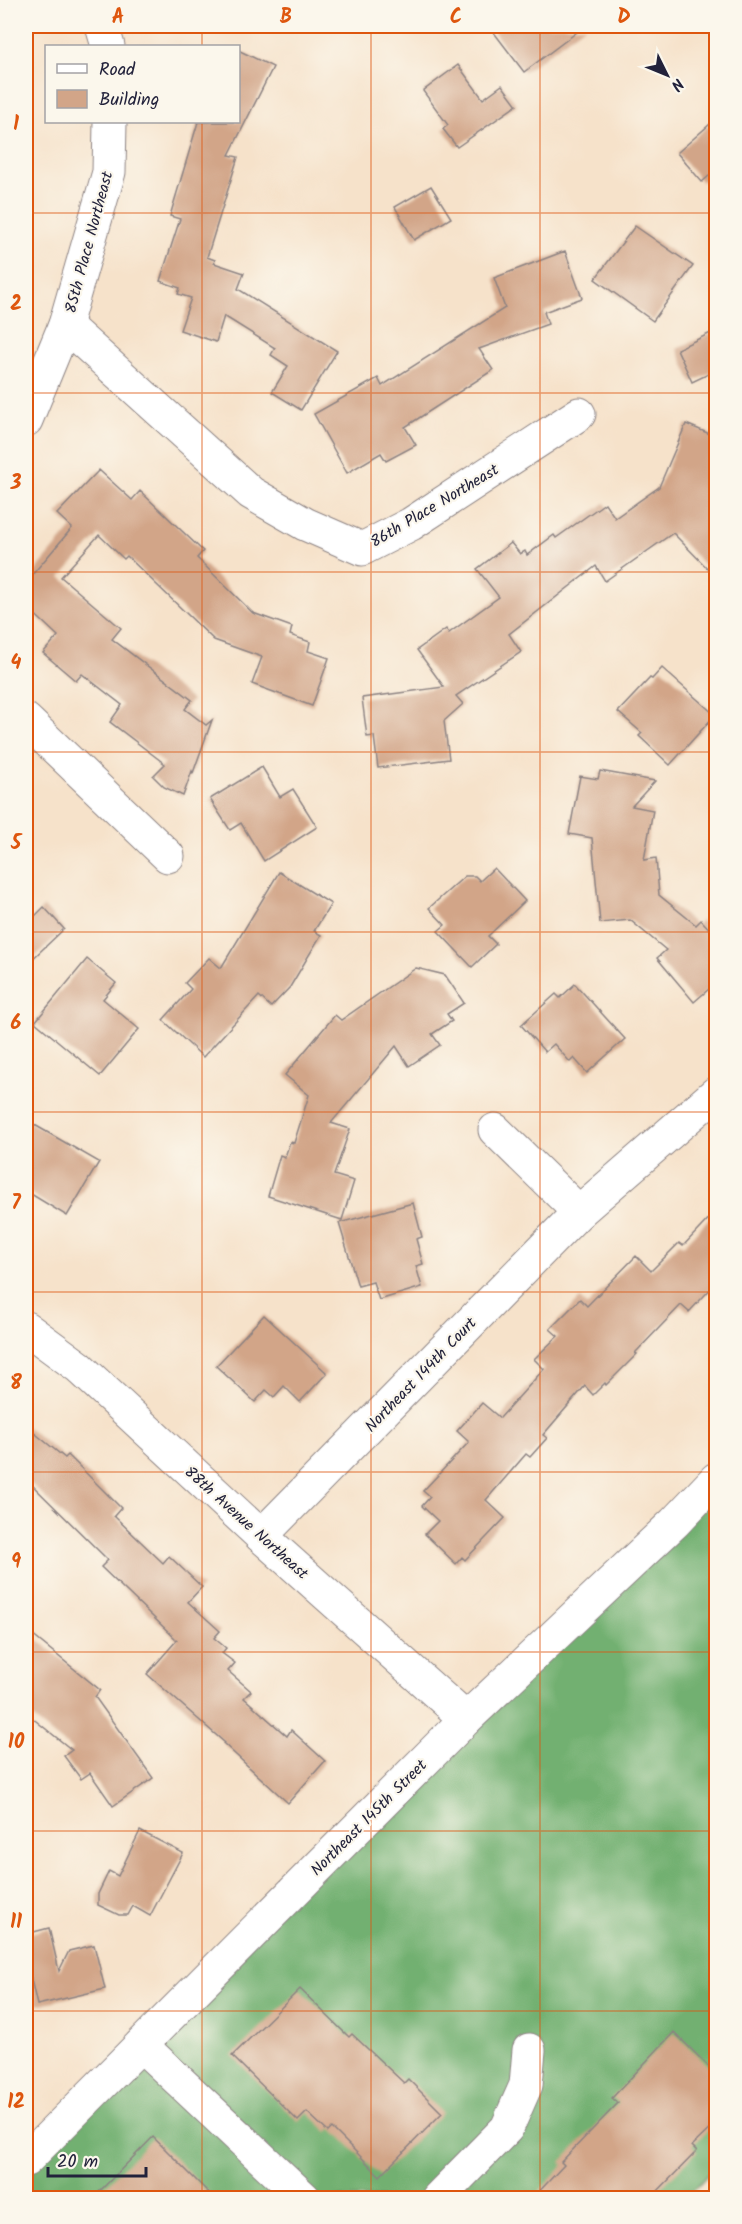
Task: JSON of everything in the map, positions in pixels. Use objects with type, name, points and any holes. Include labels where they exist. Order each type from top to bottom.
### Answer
[{"type":"street","points":[[102,26],[108,45]]},
{"type":"street","name":"85th Place Northeast","points":[[26,420],[65,326],[109,172],[110,123]]},
{"type":"street","name":"86th Place Northeast","points":[[65,326],[251,493],[305,525],[362,549],[411,524],[579,414]]},
{"type":"street","points":[[26,720],[168,856]]},
{"type":"street","name":"Northeast 144th Court","points":[[261,1536],[579,1212],[717,1094]]},
{"type":"street","points":[[495,1130],[579,1212]]},
{"type":"street","name":"88th Avenue Northeast","points":[[26,1328],[80,1367],[261,1536],[466,1719]]},
{"type":"street","name":"Northeast 145th Street","points":[[26,2160],[466,1719],[674,1523],[717,1479]]},
{"type":"street","points":[[141,2044],[304,2199]]},
{"type":"street","points":[[438,2199],[507,2128],[526,2085],[529,2050]]},
{"type":"green space","points":[[716,1483],[716,2166],[686,2198],[26,2198],[26,2160]]},
{"type":"building","points":[[489,26],[585,26],[524,72]]},
{"type":"building","points":[[240,51],[273,67],[229,155],[238,157],[207,257],[215,260],[214,263],[244,273],[238,289],[337,351],[301,410],[272,392],[288,366],[271,355],[275,348],[224,316],[216,342],[180,330],[191,298],[178,294],[180,288],[160,281],[180,219],[170,216],[198,123],[240,123]]},
{"type":"building","points":[[458,65],[483,99],[502,85],[517,105],[457,147],[443,129],[448,125],[423,91]]},
{"type":"building","points":[[717,118],[717,169],[702,182],[677,153]]},
{"type":"building","points":[[431,186],[451,218],[414,240],[395,207]]},
{"type":"building","points":[[635,226],[693,266],[653,321],[595,279]]},
{"type":"building","points":[[565,251],[582,298],[544,312],[548,324],[479,349],[493,370],[405,427],[416,445],[386,461],[381,453],[347,473],[314,414],[378,378],[382,386],[505,308],[494,278]]},
{"type":"building","points":[[717,330],[717,370],[692,382],[677,349]]},
{"type":"building","points":[[686,424],[717,437],[717,578],[673,533],[605,581],[596,566],[509,634],[521,652],[456,696],[463,704],[444,721],[449,759],[378,768],[374,736],[367,737],[362,698],[444,687],[417,650],[446,629],[449,633],[499,597],[477,569],[511,543],[520,554],[525,551],[527,555],[554,535],[556,538],[605,503],[615,518],[659,487]]},
{"type":"building","points":[[99,470],[132,500],[140,491],[203,551],[197,558],[253,613],[292,627],[290,635],[310,642],[308,651],[329,658],[312,706],[252,684],[262,657],[214,640],[127,556],[124,559],[99,535],[61,577],[121,628],[112,639],[192,700],[185,709],[206,725],[212,720],[183,796],[164,787],[153,776],[165,764],[110,722],[122,705],[82,674],[76,681],[43,653],[58,636],[26,606],[26,582],[72,528],[57,514]]},
{"type":"building","points":[[662,668],[715,715],[670,765],[639,736],[642,733],[618,712]]},
{"type":"building","points":[[262,767],[280,797],[293,789],[317,827],[264,861],[241,823],[230,830],[210,799]]},
{"type":"building","points":[[600,771],[655,781],[632,806],[653,810],[644,860],[656,858],[659,895],[696,925],[701,920],[717,937],[717,982],[694,1002],[657,958],[666,950],[630,920],[600,923],[592,838],[569,834],[580,776],[598,779]]},
{"type":"building","points":[[494,868],[525,901],[488,936],[496,944],[472,967],[438,931],[445,925],[429,908],[465,876],[475,876],[480,881]]},
{"type":"building","points":[[279,872],[331,904],[314,931],[321,935],[290,987],[271,1007],[259,996],[203,1057],[163,1020],[191,989],[185,983],[209,958],[221,968]]},
{"type":"building","points":[[44,907],[64,929],[26,965],[26,925]]},
{"type":"building","points":[[87,959],[116,983],[103,999],[139,1029],[100,1076],[35,1022]]},
{"type":"building","points":[[416,968],[445,975],[464,1003],[447,1014],[452,1021],[432,1034],[440,1045],[409,1066],[396,1046],[331,1123],[350,1129],[334,1175],[354,1181],[342,1220],[268,1196],[280,1155],[285,1157],[290,1142],[294,1143],[309,1095],[285,1075],[335,1015],[341,1020]]},
{"type":"building","points":[[575,984],[625,1039],[587,1073],[574,1058],[570,1062],[554,1044],[545,1052],[521,1025],[556,994],[560,998]]},
{"type":"building","points":[[26,1120],[99,1162],[67,1216],[26,1191]]},
{"type":"building","points":[[413,1203],[422,1237],[416,1239],[423,1264],[416,1266],[422,1287],[379,1300],[373,1282],[358,1286],[339,1223]]},
{"type":"building","points":[[717,1210],[717,1282],[689,1312],[681,1305],[606,1385],[605,1383],[593,1395],[585,1386],[543,1435],[547,1438],[530,1457],[526,1454],[486,1500],[505,1518],[465,1560],[462,1557],[456,1564],[425,1534],[438,1521],[422,1506],[430,1497],[423,1491],[469,1442],[457,1431],[482,1403],[500,1418],[544,1369],[534,1359],[558,1336],[550,1329],[580,1299],[587,1306],[636,1256],[651,1271],[679,1243],[683,1246]]},
{"type":"building","points":[[264,1315],[327,1373],[300,1402],[284,1386],[274,1397],[266,1390],[255,1402],[216,1366]]},
{"type":"building","points":[[26,1426],[65,1458],[68,1455],[121,1508],[114,1516],[163,1563],[169,1556],[202,1587],[188,1602],[220,1631],[214,1638],[226,1648],[222,1653],[235,1663],[228,1671],[251,1691],[244,1698],[287,1736],[291,1730],[325,1761],[288,1803],[224,1742],[147,1674],[177,1640],[101,1567],[108,1560],[26,1479]]},
{"type":"building","points":[[26,1630],[100,1690],[95,1697],[153,1778],[113,1806],[90,1773],[81,1779],[64,1756],[72,1750],[26,1713]]},
{"type":"building","points":[[140,1831],[183,1853],[150,1916],[133,1906],[128,1915],[119,1915],[98,1905],[98,1894],[109,1871],[118,1876]]},
{"type":"building","points":[[49,1928],[59,1971],[69,1951],[94,1945],[105,1989],[37,2005],[26,1958],[26,1934]]},
{"type":"building","points":[[300,1989],[349,2037],[352,2034],[404,2083],[408,2079],[442,2113],[380,2176],[332,2128],[328,2132],[307,2112],[298,2121],[232,2056]]},
{"type":"building","points":[[674,2032],[717,2075],[717,2122],[692,2146],[697,2151],[650,2199],[532,2199],[564,2165],[561,2162],[618,2103],[612,2098]]},
{"type":"building","points":[[153,2137],[215,2199],[92,2199]]}]
